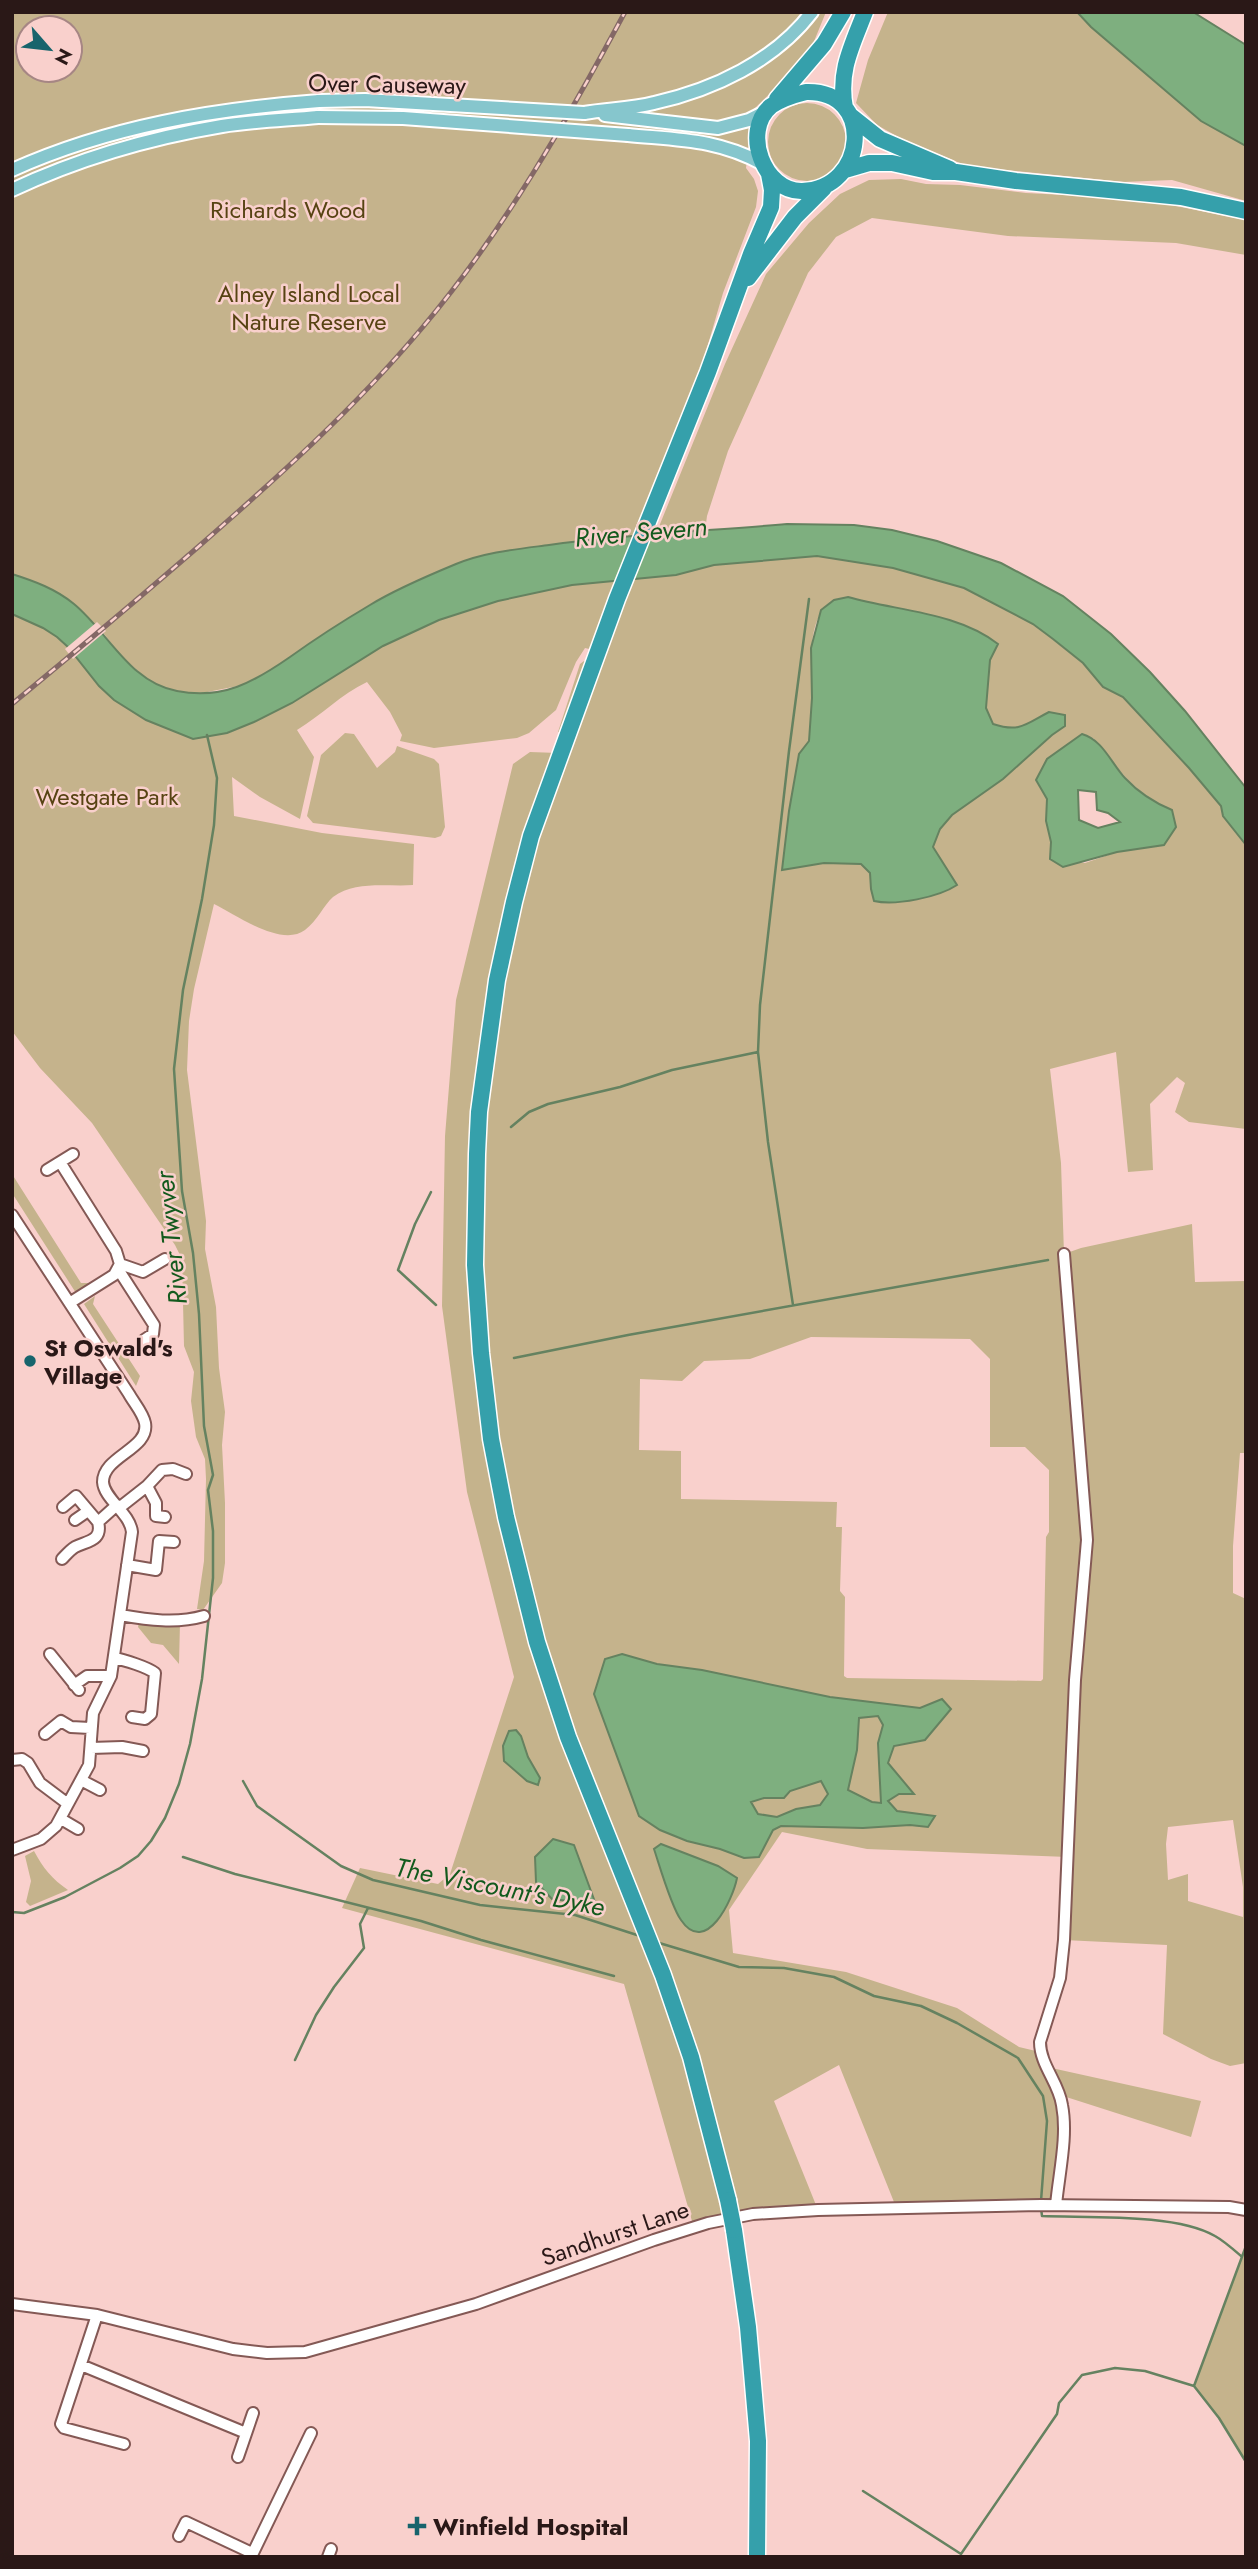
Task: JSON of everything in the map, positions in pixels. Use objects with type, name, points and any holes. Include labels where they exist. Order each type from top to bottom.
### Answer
[{"type":"highway","points":[[757,2557],[758,2441],[748,2328],[728,2200],[691,2057],[663,1975],[568,1737],[537,1642],[506,1517],[491,1439],[475,1265],[479,1112],[497,980],[531,836],[617,599],[771,206],[772,190],[759,153],[758,131],[769,109],[824,44],[843,12]]},
{"type":"highway","points":[[738,291],[795,217],[845,170],[853,156],[855,142],[842,88],[843,74],[865,12]]},
{"type":"highway","points":[[769,109],[792,96],[819,92],[836,98],[848,112],[887,143],[956,172]]},
{"type":"highway","points":[[845,170],[877,163],[892,163],[933,172],[956,172],[1016,181],[1181,197],[1246,211]]},
{"type":"highway","points":[[766,169],[780,185],[800,192],[827,186]]},
{"type":"main road","points":[[630,112],[694,92],[732,76],[771,52],[812,12]]},
{"type":"main road","name":"Over Causeway","points":[[17,168],[107,135],[174,118],[319,101],[365,100],[584,113],[630,112]]},
{"type":"main road","points":[[630,112],[718,128],[749,120],[769,109]]},
{"type":"main road","points":[[219,111],[221,127]]},
{"type":"main road","name":"Over Causeway","points":[[12,190],[113,152],[221,127],[318,117],[403,118],[628,135],[723,146],[741,152],[766,169]]},
{"type":"street","points":[[47,1170],[73,1154]]},
{"type":"street","points":[[60,1162],[116,1251],[119,1266],[154,1325],[153,1334],[144,1340]]},
{"type":"street","points":[[12,1215],[71,1302],[144,1419],[145,1427],[140,1438],[107,1469],[103,1478],[104,1486],[131,1525],[111,1676],[93,1713],[89,1765],[61,1819],[41,1839],[12,1850]]},
{"type":"street","points":[[1056,2205],[1064,2126],[1062,2103],[1040,2052],[1040,2042],[1060,1978],[1064,1940],[1075,1679],[1087,1540],[1064,1254]]},
{"type":"street","points":[[119,1266],[143,1272],[165,1259]]},
{"type":"street","points":[[71,1302],[114,1275],[119,1266]]},
{"type":"street","points":[[98,1522],[147,1486],[162,1470],[173,1469],[186,1474]]},
{"type":"street","points":[[147,1486],[156,1503],[156,1516],[165,1517]]},
{"type":"street","points":[[62,1559],[75,1547],[87,1544],[100,1528],[76,1496],[63,1507]]},
{"type":"street","points":[[75,1520],[88,1511]]},
{"type":"street","points":[[127,1565],[156,1570],[159,1541],[174,1542]]},
{"type":"street","points":[[120,1615],[166,1621],[204,1616]]},
{"type":"street","points":[[50,1654],[77,1687],[87,1676],[111,1676]]},
{"type":"street","points":[[114,1658],[131,1661],[155,1673],[151,1714],[145,1718],[132,1717]]},
{"type":"street","points":[[45,1734],[61,1721],[71,1727],[90,1728]]},
{"type":"street","points":[[91,1748],[122,1747],[143,1751]]},
{"type":"street","points":[[12,1760],[22,1759],[28,1763],[40,1783],[68,1804]]},
{"type":"street","points":[[80,1780],[100,1790]]},
{"type":"street","points":[[61,1819],[78,1829]]},
{"type":"street","name":"Sandhurst Lane","points":[[12,2304],[97,2315],[214,2346],[267,2353],[305,2352],[476,2304],[654,2240],[753,2214],[1056,2205],[1229,2207],[1246,2210]]},
{"type":"street","points":[[97,2315],[61,2424],[64,2428],[124,2444]]},
{"type":"street","points":[[81,2365],[246,2432]]},
{"type":"street","points":[[238,2457],[253,2413]]},
{"type":"street","points":[[179,2536],[186,2522],[252,2555],[312,2432]]},
{"type":"green space","name":"Alney Island Local Nature Reserve","points":[[12,12],[826,12],[808,56],[753,110],[746,168],[758,191],[756,207],[723,293],[702,365],[636,535],[500,552],[459,563],[372,604],[248,684],[197,694],[164,688],[148,680],[120,655],[105,635],[74,604],[52,590],[12,574]]},
{"type":"green space","points":[[888,12],[1077,12],[1201,121],[1246,146],[1246,201],[1172,180],[1123,182],[967,166],[902,139],[877,125],[856,103],[868,60]]},
{"type":"green space","points":[[799,103],[815,103],[829,109],[840,120],[846,134],[846,150],[840,164],[829,175],[815,181],[799,181],[785,175],[774,164],[768,150],[768,134],[774,120],[785,109]]},
{"type":"green space","points":[[901,179],[926,184],[1026,193],[1141,199],[1246,220],[1246,255],[1176,243],[1008,236],[872,218],[836,237],[808,273],[728,451],[707,516],[705,531],[656,534],[725,364],[766,274],[809,223],[840,194],[869,180]]},
{"type":"green space","name":"Westgate Park","points":[[817,556],[893,568],[964,588],[1033,624],[1083,663],[1103,687],[1123,697],[1221,806],[1223,816],[1246,845],[1246,1129],[1189,1122],[1175,1112],[1185,1083],[1177,1077],[1150,1104],[1153,1170],[1128,1172],[1116,1052],[1050,1069],[1061,1163],[1064,1254],[1192,1224],[1195,1282],[1246,1281],[1246,1453],[1240,1453],[1233,1546],[1233,1593],[1246,1599],[1246,2063],[1230,2066],[1163,2034],[1167,1945],[1064,1940],[1068,1857],[867,1849],[782,1832],[729,1910],[733,1953],[846,1972],[957,2008],[1019,2047],[1040,2052],[1047,2067],[1201,2101],[1191,2137],[1060,2095],[1062,2103],[1056,2205],[896,2207],[839,2065],[774,2101],[818,2210],[753,2214],[694,2228],[624,1984],[342,1908],[360,1868],[438,1884],[450,1874],[514,1677],[467,1492],[442,1306],[445,1136],[456,1000],[513,764],[530,752],[558,753],[565,735],[558,732],[580,664],[584,661],[593,664],[598,651],[585,648],[576,662],[556,710],[529,733],[517,738],[434,748],[400,741],[402,735],[390,712],[367,682],[358,687],[297,730],[314,757],[300,819],[260,797],[232,777],[234,816],[322,833],[414,844],[413,885],[372,885],[342,892],[330,900],[305,930],[295,934],[284,935],[258,928],[214,904],[194,989],[189,1021],[187,1070],[206,1221],[205,1249],[216,1307],[219,1368],[225,1412],[222,1445],[225,1563],[222,1583],[203,1610],[197,1609],[204,1561],[205,1459],[196,1437],[191,1401],[194,1372],[184,1346],[182,1259],[92,1123],[40,1068],[12,1031],[12,596],[227,733],[292,703],[383,646],[439,620],[498,601],[572,585],[676,575],[714,565]],"holes":[[[848,597],[948,620],[984,635],[998,645],[990,660],[986,708],[993,724],[1017,727],[1049,712],[1065,726],[1003,779],[952,815],[940,829],[933,847],[957,885],[871,889],[870,873],[861,864],[824,863],[783,870],[796,772],[812,725],[812,642],[821,612],[833,602]],[[1093,738],[1138,789],[1172,810],[1164,845],[1117,852],[1085,863],[1050,859],[1047,799]],[[811,1337],[970,1339],[990,1359],[990,1447],[1025,1447],[1049,1470],[1049,1532],[1046,1537],[1041,1681],[847,1678],[844,1676],[845,1597],[840,1591],[842,1527],[836,1527],[837,1502],[681,1499],[681,1451],[639,1450],[640,1379],[682,1381],[704,1361],[750,1359]],[[1233,1820],[1243,1887],[1243,1917],[1188,1901],[1188,1874],[1168,1880],[1168,1827]]]},
{"type":"green space","points":[[345,733],[354,734],[377,768],[395,752],[397,746],[434,759],[439,764],[445,827],[441,836],[435,838],[313,823],[307,816],[321,755]]},
{"type":"green space","points":[[12,1174],[81,1283],[90,1283],[76,1293],[12,1193]]},
{"type":"green space","points":[[95,1296],[93,1304],[140,1376],[136,1386],[84,1304]]},
{"type":"green space","points":[[139,1622],[180,1623],[179,1664],[163,1645],[151,1643],[138,1627]]},
{"type":"green space","points":[[34,1851],[48,1873],[68,1890],[30,1906],[26,1902],[31,1881],[25,1856]]},
{"type":"green space","points":[[1246,2246],[1246,2462],[1219,2418],[1194,2386]]},
{"type":"shaded area","points":[[1077,12],[1193,12],[1246,45],[1246,146],[1201,121]]},
{"type":"shaded area","points":[[787,524],[854,525],[892,530],[937,541],[1001,563],[1063,596],[1111,634],[1150,672],[1246,788],[1246,845],[1223,816],[1221,806],[1123,697],[1103,687],[1083,663],[1053,639],[1033,624],[964,588],[893,568],[817,556],[714,565],[676,575],[572,585],[498,601],[439,620],[383,646],[292,703],[254,722],[227,733],[193,739],[146,720],[114,700],[57,637],[12,614],[12,574],[44,586],[74,604],[146,678],[177,691],[209,693],[251,681],[380,599],[434,573],[478,557],[608,538]]},
{"type":"shaded area","points":[[848,597],[945,619],[982,633],[998,644],[990,660],[986,708],[993,724],[1010,728],[1028,723],[1049,712],[1065,715],[1065,726],[1003,779],[952,815],[940,829],[933,847],[957,885],[929,897],[894,902],[874,901],[870,873],[861,864],[824,863],[782,870],[799,754],[809,741],[811,648],[821,610],[834,600]]},
{"type":"shaded area","points":[[1082,734],[1089,737],[1096,741],[1135,788],[1172,810],[1176,827],[1164,845],[1117,852],[1063,867],[1050,859],[1047,799],[1036,780],[1047,759]],"holes":[[[1078,790],[1096,792],[1097,810],[1108,813],[1120,822],[1098,828],[1079,820]]]},
{"type":"shaded area","points":[[622,1654],[657,1664],[702,1670],[830,1697],[920,1708],[942,1699],[951,1709],[925,1740],[894,1746],[888,1763],[914,1794],[899,1794],[888,1801],[897,1811],[935,1816],[928,1827],[781,1826],[773,1830],[759,1857],[744,1858],[660,1830],[639,1816],[594,1694],[605,1659]],"holes":[[[878,1716],[883,1725],[878,1743],[881,1803],[872,1802],[848,1790],[857,1750],[859,1718]],[[821,1781],[828,1794],[820,1805],[796,1809],[777,1817],[758,1814],[751,1802],[764,1798],[784,1798],[790,1791]]]},
{"type":"shaded area","points":[[516,1730],[540,1778],[538,1785],[527,1781],[504,1761],[503,1746],[509,1731]]},
{"type":"shaded area","points":[[553,1839],[574,1845],[595,1902],[589,1910],[577,1902],[552,1899],[536,1882],[535,1857]]},
{"type":"shaded area","points":[[661,1844],[718,1866],[737,1878],[724,1910],[709,1929],[700,1932],[690,1930],[677,1914],[654,1849]]},
{"type":"pier","points":[[97,622],[106,631],[73,659],[65,649]]},
{"type":"waterway","points":[[511,1127],[529,1112],[548,1104],[620,1087],[672,1070],[758,1052],[760,1005],[809,599]]},
{"type":"waterway","name":"River Twyver","points":[[12,1912],[24,1913],[65,1897],[120,1868],[138,1856],[151,1841],[165,1818],[179,1784],[190,1744],[202,1679],[213,1578],[213,1531],[208,1490],[213,1475],[204,1426],[199,1314],[193,1253],[182,1191],[174,1069],[183,990],[214,825],[217,778],[207,735]]},
{"type":"waterway","points":[[758,1052],[768,1142],[793,1305]]},
{"type":"waterway","points":[[431,1192],[415,1224],[398,1270],[436,1305]]},
{"type":"waterway","points":[[514,1358],[1048,1260]]},
{"type":"waterway","name":"The Viscount's Dyke","points":[[243,1781],[257,1806],[341,1866],[373,1880],[480,1905],[575,1915],[640,1936]]},
{"type":"waterway","points":[[183,1857],[235,1874],[421,1921],[614,1976]]},
{"type":"waterway","points":[[295,2060],[316,2015],[364,1948],[360,1924],[368,1908]]},
{"type":"waterway","name":"The Viscount's Dyke","points":[[656,1942],[739,1967],[784,1968],[834,1977],[874,1996],[921,2006],[1018,2058],[1043,2096],[1047,2121],[1041,2201]]},
{"type":"waterway","name":"The Viscount's Dyke","points":[[1041,2208],[1042,2216],[1131,2218],[1178,2223],[1215,2236],[1241,2256]]},
{"type":"waterway","points":[[1246,2246],[1194,2386],[1219,2418],[1246,2462]]},
{"type":"waterway","points":[[863,2491],[961,2554],[1057,2414],[1059,2403],[1082,2375],[1115,2368],[1145,2371],[1194,2386]]},
{"type":"railway","points":[[12,704],[257,495],[342,415],[396,358],[452,291],[506,215],[556,135],[625,12]]},
{"type":"place","name":"St Oswald's Village","points":[[30,1361]]},
{"type":"place","name":"Winfield Hospital","points":[[417,2526]]},
{"type":"park label","name":"Richards Wood","points":[[288,209]]},
{"type":"water label","name":"River Severn","points":[[641,532]]}]
